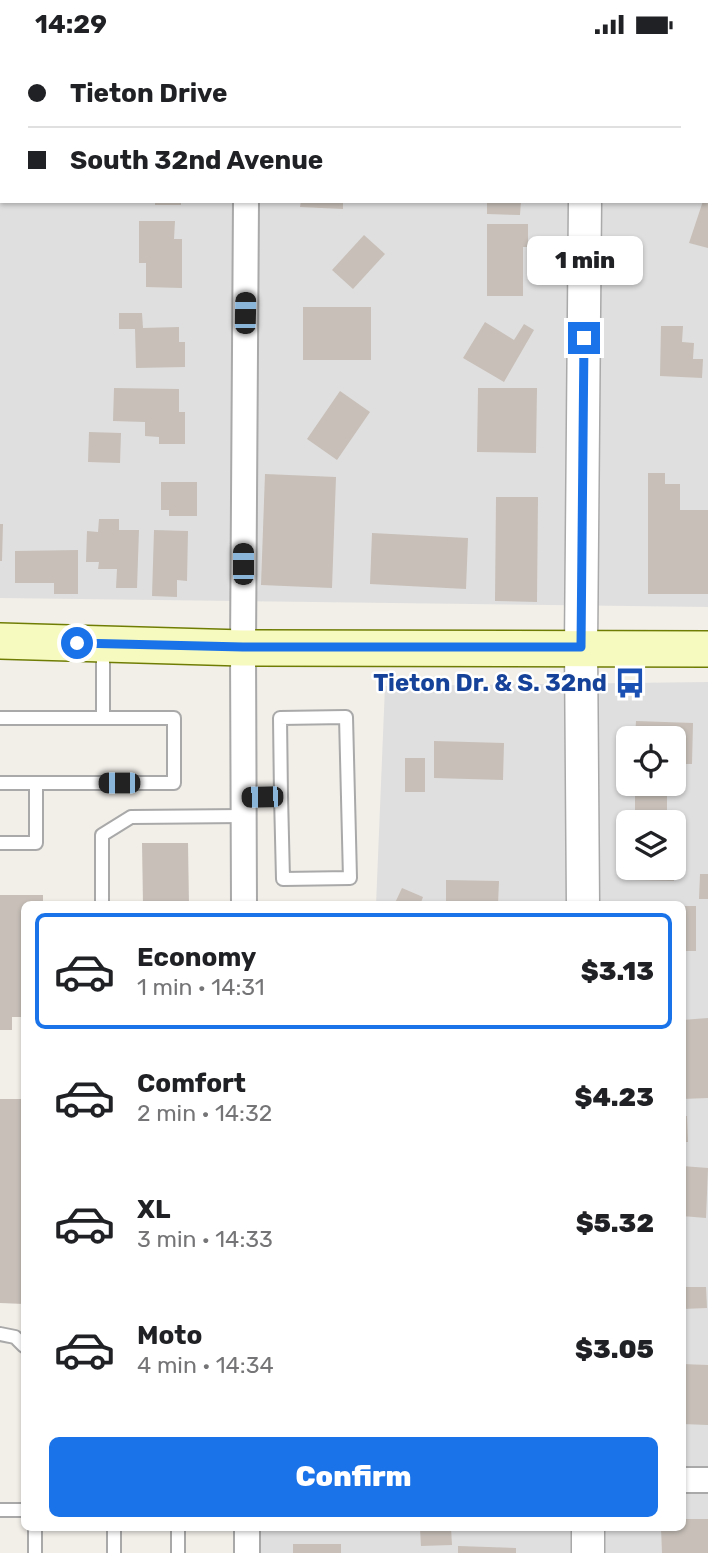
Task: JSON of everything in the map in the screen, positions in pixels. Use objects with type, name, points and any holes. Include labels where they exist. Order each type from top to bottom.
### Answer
[{"type":"main road","points":[[0,641],[243,647],[708,649]]},
{"type":"street","points":[[244,901],[246,203]]},
{"type":"street","points":[[583,901],[581,647],[585,203]]},
{"type":"street","points":[[686,1480],[708,1480]]},
{"type":"street","points":[[247,1531],[247,1553]]},
{"type":"street","points":[[588,1531],[588,1553]]},
{"type":"lane","points":[[103,644],[103,718]]},
{"type":"lane","points":[[346,717],[350,878],[283,880],[281,796],[280,718],[346,717]]},
{"type":"lane","points":[[0,718],[174,718],[174,783],[0,783]]},
{"type":"lane","points":[[0,843],[36,843],[36,783]]},
{"type":"lane","points":[[102,901],[102,835],[131,817],[244,806],[281,796]]},
{"type":"lane","points":[[0,1334],[15,1336],[21,1343]]},
{"type":"lane","points":[[0,1510],[21,1510]]},
{"type":"lane","points":[[35,1531],[35,1553]]},
{"type":"lane","points":[[114,1531],[114,1553]]},
{"type":"lane","points":[[178,1531],[178,1553]]},
{"type":"shaded area","points":[[0,203],[708,203],[708,607],[0,598]]},
{"type":"shaded area","points":[[708,682],[708,1553],[257,1553],[257,1531],[686,1531],[686,901],[376,901],[385,686]]},
{"type":"building","points":[[155,203],[181,203],[181,205]]},
{"type":"building","points":[[301,203],[343,203],[343,209],[300,207]]},
{"type":"building","points":[[487,203],[521,203],[520,215],[487,214]]},
{"type":"building","points":[[702,203],[708,203],[708,248],[689,243]]},
{"type":"building","points":[[139,221],[175,221],[174,239],[182,239],[182,288],[146,287],[146,263],[139,263]]},
{"type":"building","points":[[487,224],[528,224],[528,247],[523,247],[523,296],[487,296]]},
{"type":"building","points":[[364,235],[385,254],[353,289],[332,270]]},
{"type":"building","points":[[303,307],[371,307],[371,360],[303,360]]},
{"type":"building","points":[[119,313],[142,313],[143,328],[179,327],[179,342],[185,342],[185,367],[136,368],[135,329],[119,329]]},
{"type":"building","points":[[485,322],[514,340],[524,324],[534,330],[504,382],[463,358]]},
{"type":"building","points":[[661,326],[683,326],[682,342],[694,343],[693,359],[703,359],[702,378],[660,376]]},
{"type":"building","points":[[114,388],[179,389],[179,412],[185,412],[185,444],[159,444],[159,437],[145,436],[145,422],[113,421]]},
{"type":"building","points":[[478,388],[537,388],[536,453],[477,452]]},
{"type":"building","points":[[340,391],[370,412],[337,460],[307,439]]},
{"type":"building","points":[[89,432],[121,433],[120,463],[88,462]]},
{"type":"building","points":[[648,473],[665,473],[665,484],[680,484],[680,510],[708,510],[708,594],[648,594]]},
{"type":"building","points":[[265,474],[336,477],[332,588],[261,585]]},
{"type":"building","points":[[161,482],[197,482],[197,516],[169,516],[169,510],[161,510]]},
{"type":"building","points":[[496,497],[538,497],[537,602],[495,601]]},
{"type":"building","points":[[99,519],[119,519],[119,530],[139,530],[137,588],[116,588],[117,569],[98,569],[99,562],[86,562],[87,531],[98,532]]},
{"type":"building","points":[[0,524],[3,524],[2,561],[0,561]]},
{"type":"building","points":[[154,530],[188,531],[187,581],[177,580],[177,597],[152,596]]},
{"type":"building","points":[[372,533],[468,538],[466,589],[370,584]]},
{"type":"building","points":[[78,550],[78,594],[54,594],[54,583],[15,583],[15,551]]},
{"type":"building","points":[[636,721],[693,723],[692,764],[686,764],[686,726],[636,726]]},
{"type":"building","points":[[434,741],[504,743],[503,780],[434,778]]},
{"type":"building","points":[[405,758],[425,758],[425,792],[405,792]]},
{"type":"building","points":[[635,796],[667,796],[667,810],[635,810]]},
{"type":"building","points":[[142,843],[188,843],[189,901],[143,901]]},
{"type":"building","points":[[700,874],[708,874],[708,899],[699,899]]},
{"type":"building","points":[[446,880],[499,881],[498,901],[446,901]]},
{"type":"building","points":[[402,888],[423,897],[422,901],[396,901]]},
{"type":"building","points":[[0,895],[43,895],[43,901],[21,901],[21,1017],[12,1017],[12,1030],[0,1030]]},
{"type":"building","points":[[686,906],[696,906],[696,951],[686,951]]},
{"type":"building","points":[[708,1018],[708,1098],[686,1099],[686,1020]]},
{"type":"building","points":[[0,1099],[21,1099],[21,1304],[0,1303]]},
{"type":"building","points":[[686,1116],[687,1116],[686,1142]]},
{"type":"building","points":[[686,1166],[708,1168],[706,1218],[686,1216]]},
{"type":"building","points":[[686,1287],[706,1287],[707,1308],[686,1309]]},
{"type":"building","points":[[686,1364],[708,1365],[708,1425],[686,1424]]},
{"type":"building","points":[[686,1519],[708,1519],[708,1553],[662,1553],[661,1531],[686,1531]]},
{"type":"building","points":[[420,1531],[451,1531],[452,1545],[421,1546]]},
{"type":"building","points":[[293,1544],[341,1544],[341,1553],[293,1553]]},
{"type":"building","points":[[458,1546],[516,1548],[516,1553],[458,1553]]},
{"type":"place","name":"Tieton Dr. & S. 32nd","points":[[630,683]]},
{"type":"route","points":[[77,643],[243,647],[581,647],[584,338]]}]
